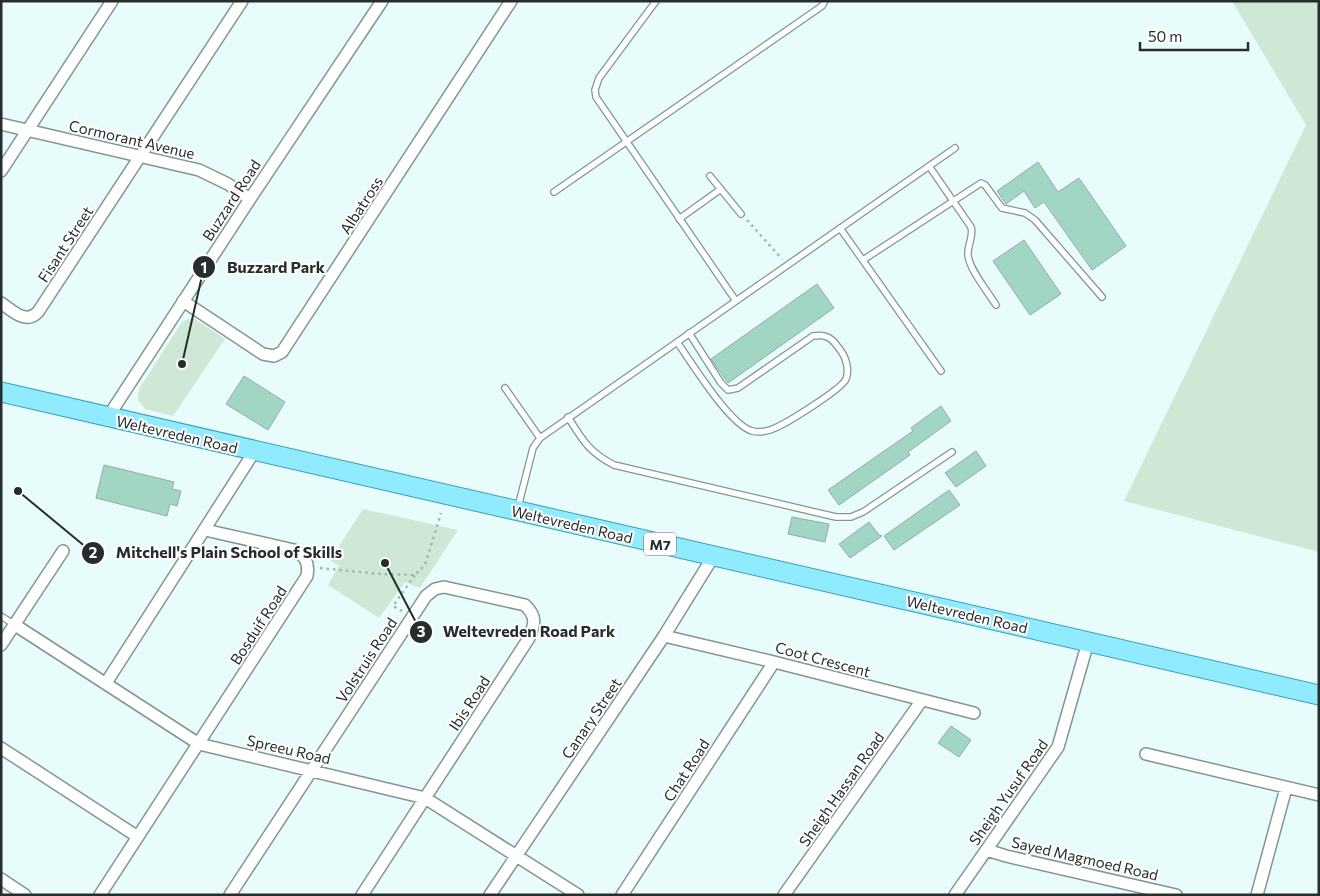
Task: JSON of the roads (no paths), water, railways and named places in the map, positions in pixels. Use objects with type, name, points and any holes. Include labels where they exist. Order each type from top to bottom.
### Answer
[{"type":"main road","name":"Weltevreden Road","points":[[1,392],[254,452],[1319,695]]},
{"type":"street","points":[[1,171],[112,1]]},
{"type":"street","points":[[140,156],[242,1]]},
{"type":"street","name":"Buzzard Road","points":[[108,417],[382,1]]},
{"type":"street","name":"Albatross","points":[[183,301],[263,354],[274,356],[282,352],[511,1]]},
{"type":"street","name":"Cormorant Avenue","points":[[1,124],[207,173],[250,199]]},
{"type":"street","name":"Fisant Street","points":[[1,303],[21,316],[29,318],[36,315],[140,156]]},
{"type":"street","points":[[106,683],[254,452]]},
{"type":"street","name":"Bosduif Road","points":[[199,744],[302,585],[307,576],[308,567],[306,559],[301,553],[294,550],[205,530]]},
{"type":"street","points":[[1,645],[63,551]]},
{"type":"street","name":"Canary Street","points":[[490,895],[664,636],[713,557]]},
{"type":"street","name":"Volstruis Road","points":[[230,895],[430,592],[444,587],[525,605],[532,611],[535,623]]},
{"type":"street","name":"Ibis Road","points":[[362,895],[529,638],[535,623]]},
{"type":"street","name":"Spreeu Road","points":[[15,624],[199,744],[425,798],[578,895]]},
{"type":"street","name":"Coot Crescent","points":[[664,636],[974,713]]},
{"type":"street","name":"Sheigh Yusuf Road","points":[[955,895],[1058,747],[1088,642]]},
{"type":"street","name":"Chat Road","points":[[622,895],[774,662]]},
{"type":"street","name":"Sheigh Hassan Road","points":[[784,895],[922,700]]},
{"type":"street","points":[[100,895],[199,744]]},
{"type":"street","points":[[1,748],[138,837]]},
{"type":"street","points":[[1146,754],[1319,795]]},
{"type":"street","points":[[1257,895],[1286,788]]},
{"type":"street","name":"Sayed Magmoed Road","points":[[987,850],[1014,858],[1176,895]]},
{"type":"street","points":[[1,879],[25,895]]},
{"type":"lane","points":[[656,1],[599,78],[596,97],[736,301]]},
{"type":"lane","points":[[554,192],[822,6],[825,1]]},
{"type":"lane","points":[[517,511],[533,448],[540,438],[955,148]]},
{"type":"lane","points":[[929,166],[972,229],[968,252],[969,259],[974,271],[996,304]]},
{"type":"lane","points":[[710,176],[741,214]]},
{"type":"lane","points":[[863,260],[953,201],[983,184],[1002,208],[1025,213],[1035,220],[1102,297]]},
{"type":"lane","points":[[679,220],[721,189]]},
{"type":"lane","points":[[840,228],[941,371]]},
{"type":"lane","points":[[676,342],[728,413],[741,426],[754,431],[766,431],[783,424],[839,388],[846,379],[848,370],[843,352],[832,339],[820,335],[813,336],[738,388],[728,390],[721,383],[688,334]]},
{"type":"lane","points":[[505,388],[540,438]]},
{"type":"lane","points":[[568,417],[591,450],[598,457],[614,465],[836,517],[851,517],[863,512],[952,452]]},
{"type":"lane","name":"Spreeu Road","points":[[1,616],[15,624]]},
{"type":"place","name":"Buzzard Park","points":[[182,364]]},
{"type":"place","name":"Mitchell's Plain School of Skills","points":[[18,491]]},
{"type":"place","name":"Weltevreden Road Park","points":[[385,563]]}]
